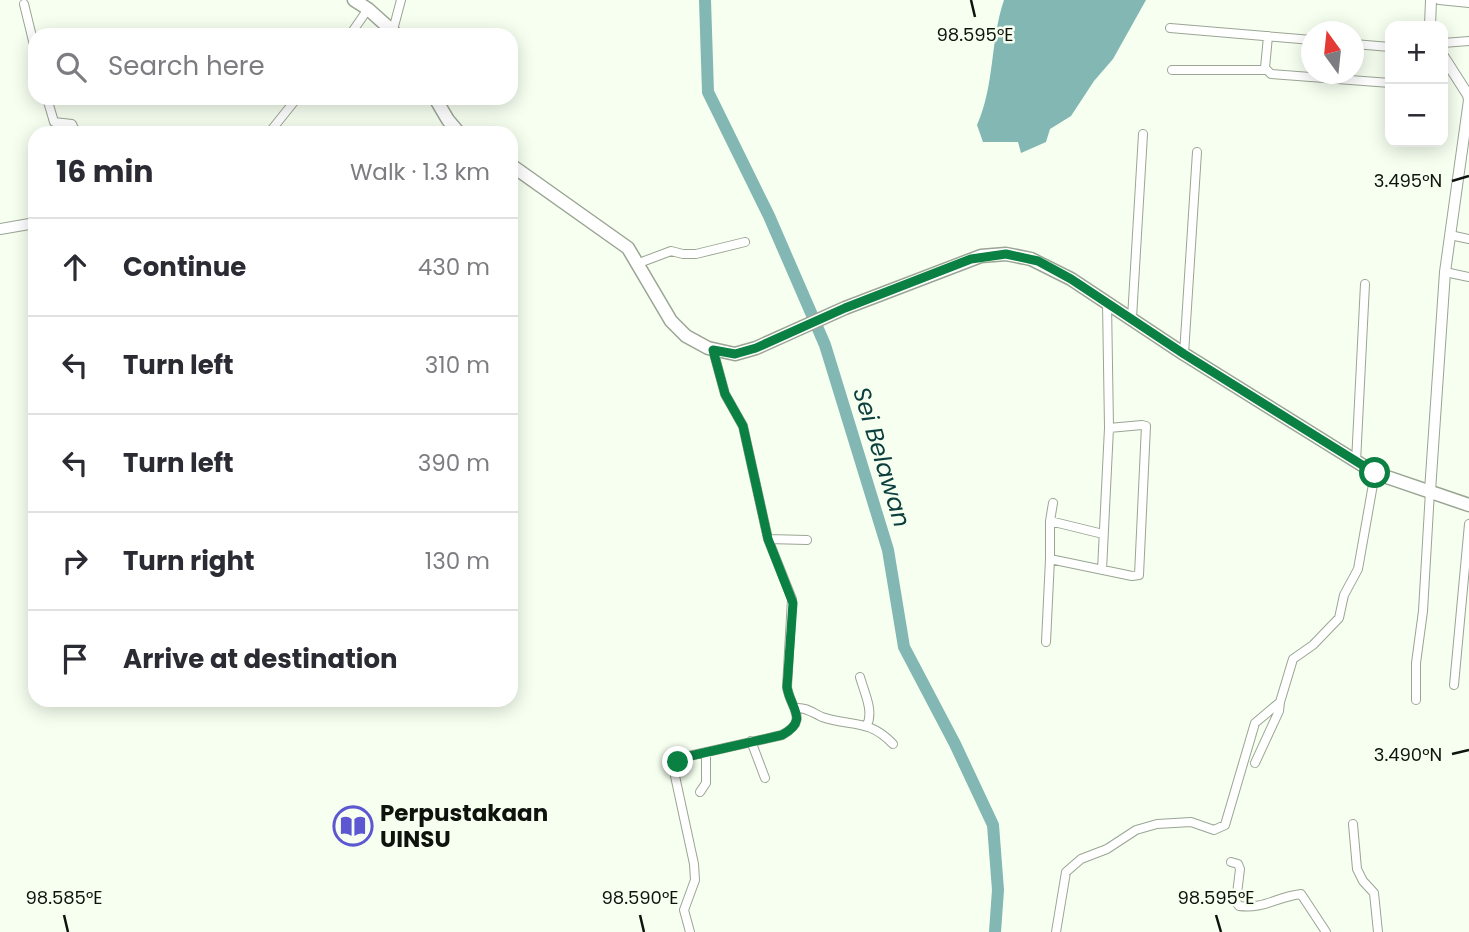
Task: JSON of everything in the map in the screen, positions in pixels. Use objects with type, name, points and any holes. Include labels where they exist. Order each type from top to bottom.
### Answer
[{"type":"main road","points":[[354,0],[389,28]]},
{"type":"main road","points":[[439,105],[453,126]]},
{"type":"main road","points":[[518,172],[621,242],[639,263],[671,321],[686,336],[713,350],[741,353],[845,308],[971,259],[1006,254],[1046,265],[1375,473],[1469,505]]},
{"type":"street","points":[[396,28],[401,0]]},
{"type":"street","points":[[1430,21],[1431,0]]},
{"type":"street","points":[[1438,0],[1469,3]]},
{"type":"street","points":[[24,4],[30,28]]},
{"type":"street","points":[[355,28],[368,9]]},
{"type":"street","points":[[1170,27],[1301,39]]},
{"type":"street","points":[[1265,70],[1268,36]]},
{"type":"street","points":[[1448,43],[1469,41]]},
{"type":"street","points":[[1364,45],[1385,47]]},
{"type":"street","points":[[1416,700],[1416,663],[1423,611],[1445,272],[1465,152],[1468,95],[1448,64]]},
{"type":"street","points":[[1172,70],[1265,70],[1273,75],[1385,83]]},
{"type":"street","points":[[49,105],[54,122],[73,126]]},
{"type":"street","points":[[275,126],[291,105]]},
{"type":"street","points":[[1132,318],[1143,134]]},
{"type":"street","points":[[1184,354],[1197,152]]},
{"type":"street","points":[[0,229],[28,224]]},
{"type":"street","points":[[1450,235],[1469,239]]},
{"type":"street","points":[[639,263],[671,251],[688,255],[746,242]]},
{"type":"street","points":[[1445,272],[1469,277]]},
{"type":"street","points":[[1356,462],[1365,284]]},
{"type":"street","points":[[1102,570],[1109,428],[1107,302]]},
{"type":"street","points":[[690,932],[684,910],[695,880],[694,864],[677,792],[678,762],[690,756],[782,735],[790,731],[797,720],[796,708],[787,687],[793,603],[768,539],[743,426],[725,394],[713,350]]},
{"type":"street","points":[[1050,559],[1137,576],[1140,564],[1146,426],[1109,428]]},
{"type":"street","points":[[1255,763],[1279,711],[1293,659],[1313,645],[1339,618],[1345,595],[1358,569],[1375,473]]},
{"type":"street","points":[[1046,642],[1050,521],[1054,503]]},
{"type":"street","points":[[1050,521],[1103,534]]},
{"type":"street","points":[[1454,685],[1469,524]]},
{"type":"street","points":[[768,539],[807,540]]},
{"type":"street","points":[[860,677],[870,711],[867,725]]},
{"type":"street","points":[[1056,932],[1066,872],[1081,859],[1107,849],[1136,830],[1157,824],[1191,822],[1214,830],[1222,828],[1240,779],[1255,723],[1280,702]]},
{"type":"street","points":[[796,708],[803,708],[822,717],[867,725],[878,730],[893,744]]},
{"type":"street","points":[[751,741],[765,778]]},
{"type":"street","points":[[700,792],[706,783],[706,752]]},
{"type":"street","points":[[1353,824],[1357,869],[1374,893],[1378,932]]},
{"type":"street","points":[[1231,862],[1238,864],[1240,869],[1236,902],[1239,906],[1255,908],[1301,894],[1325,932]]},
{"type":"water","points":[[1004,0],[1146,0],[1113,59],[1094,81],[1071,116],[1050,129],[1046,142],[1021,153],[1018,142],[983,142],[977,125],[987,94],[996,31]]},
{"type":"waterway","name":"Sei Belawan","points":[[705,0],[708,92],[769,216],[825,345],[888,550],[904,647],[955,744],[993,825],[998,890],[995,932]]},
{"type":"place","name":"Perpustakaan UINSU","points":[[353,826]]},
{"type":"route","points":[[678,762],[690,756],[782,735],[790,731],[797,720],[796,708],[787,687],[793,603],[768,539],[743,426],[727,400],[713,350],[741,353],[845,308],[971,259],[1006,254],[1038,261],[1071,279],[1184,354],[1375,473]]}]
